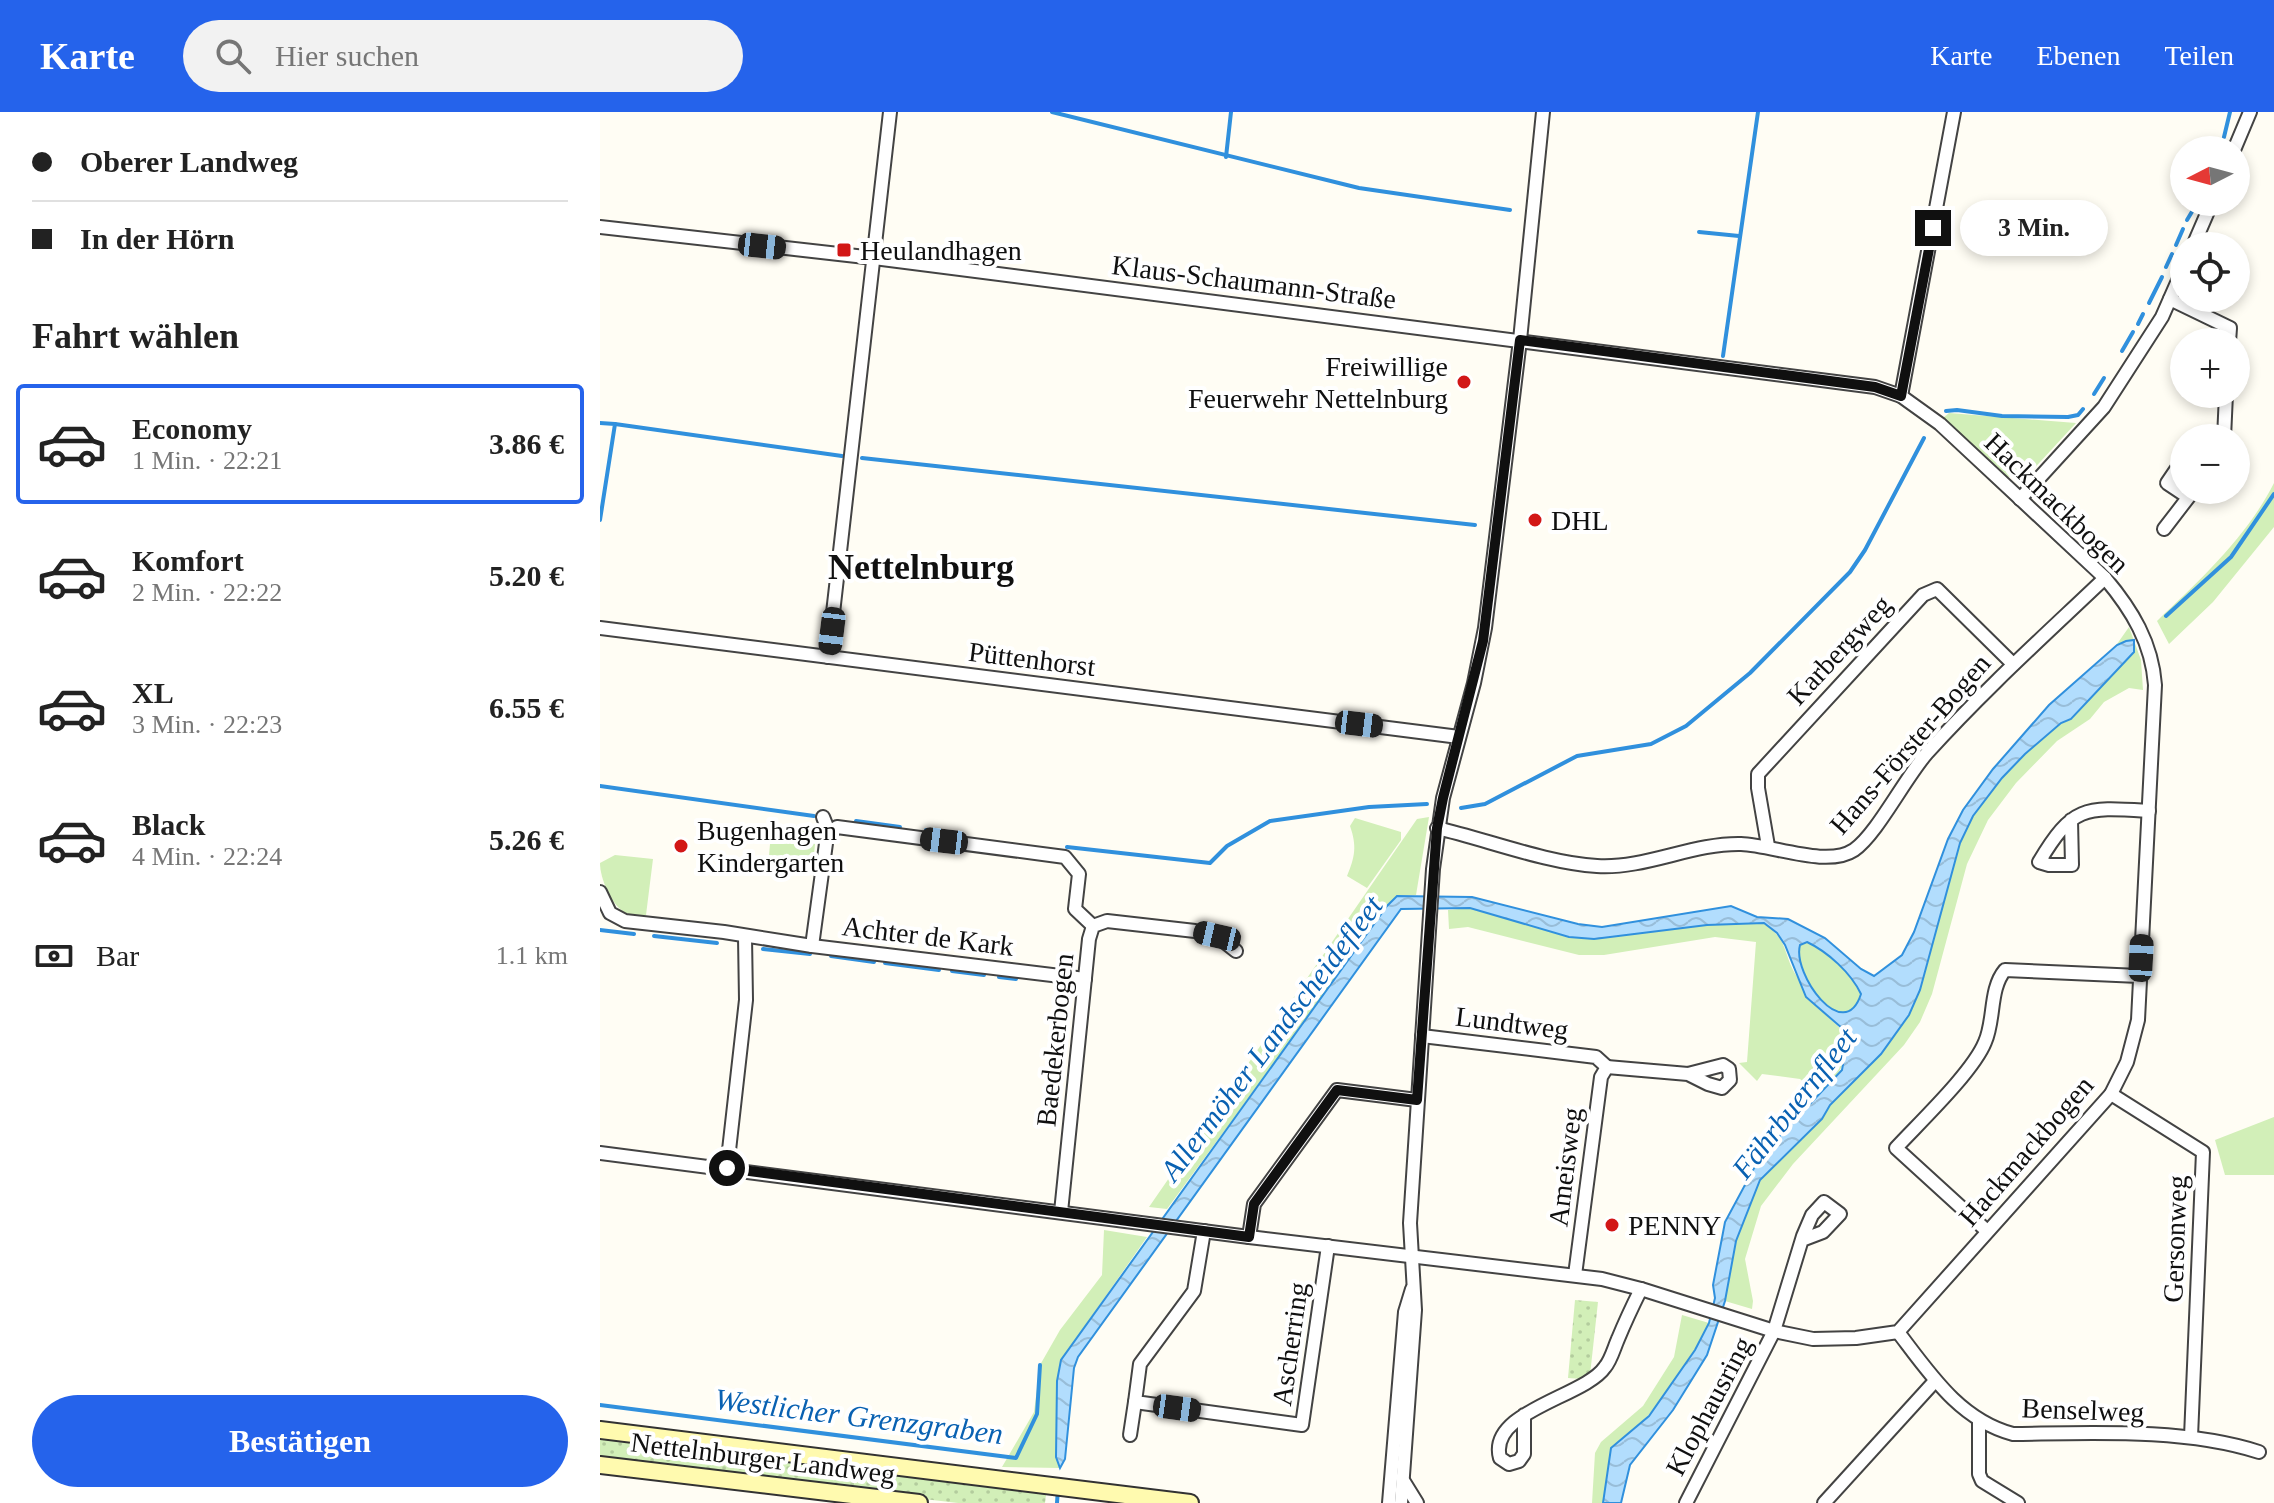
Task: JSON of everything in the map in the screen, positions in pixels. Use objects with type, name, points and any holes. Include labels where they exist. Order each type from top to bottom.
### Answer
[{"type":"main road","name":"Nettelnburger Landweg","points":[[600,1430],[1190,1503]]},
{"type":"main road","name":"Nettelnburger Landweg","points":[[600,1465],[919,1503]]},
{"type":"street","points":[[828,657],[890,112]]},
{"type":"street","points":[[1401,1503],[1415,1310],[1410,1223],[1437,828],[1485,628],[1520,340],[1543,112]]},
{"type":"street","points":[[1901,396],[1954,112]]},
{"type":"street","points":[[2240,136],[2250,112]]},
{"type":"street","name":"Klaus-Schaumann-Straße","points":[[600,227],[874,258],[1520,340],[1875,387],[1901,396]]},
{"type":"street","points":[[2020,499],[2101,411],[2170,299]]},
{"type":"street","points":[[2197,312],[2230,328]]},
{"type":"street","name":"Hackmackbogen","points":[[1898,1332],[2111,1094],[2127,1062],[2138,1020],[2155,694],[2152,663],[2145,639],[2128,607],[2105,578],[1940,424],[1901,396]]},
{"type":"street","points":[[2164,529],[2183,504]]},
{"type":"street","name":"Hans-Förster-Bogen","points":[[1437,828],[1569,862],[1598,866],[1625,865],[1716,844],[1768,846],[1834,858],[1854,850],[1863,842],[1904,781],[1927,754],[2013,664],[2105,578]]},
{"type":"street","name":"Karbergweg","points":[[1768,846],[1758,774],[1923,595],[1937,589],[2013,664]]},
{"type":"street","name":"Püttenhorst","points":[[600,628],[1459,737]]},
{"type":"street","points":[[2071,820],[2093,809],[2149,811]]},
{"type":"street","points":[[823,817],[829,832],[837,827],[1065,857],[1079,874],[1075,909],[1093,926]]},
{"type":"street","name":"Achter de Kark","points":[[812,946],[829,832]]},
{"type":"street","name":"Achter de Kark","points":[[600,892],[610,913],[625,921],[1085,979]]},
{"type":"street","name":"Baedekerbogen","points":[[1061,1212],[1089,939],[1093,926],[1107,921],[1195,931],[1217,936],[1236,951]]},
{"type":"street","points":[[727,1168],[746,1000],[745,937]]},
{"type":"street","points":[[1987,1231],[1896,1148],[1984,1046],[1996,989],[2005,970],[2139,976]]},
{"type":"street","name":"Lundtweg","points":[[1422,1036],[1596,1057],[1607,1067]]},
{"type":"street","points":[[1607,1067],[1688,1074]]},
{"type":"street","name":"Ameisweg","points":[[1575,1275],[1601,1077],[1607,1067]]},
{"type":"street","points":[[1249,1237],[1254,1204],[1337,1090],[1417,1100]]},
{"type":"street","name":"Gersonweg","points":[[2111,1094],[2203,1152],[2191,1437]]},
{"type":"street","points":[[600,1153],[1249,1237],[1575,1275],[1641,1289],[1774,1331],[1813,1339],[1856,1338],[1898,1332]]},
{"type":"street","points":[[1130,1435],[1140,1364],[1194,1291],[1204,1231]]},
{"type":"street","name":"Klophausring","points":[[1686,1503],[1774,1331],[1802,1240]]},
{"type":"street","name":"Ascherring","points":[[1135,1402],[1302,1425],[1328,1246]]},
{"type":"street","points":[[1389,1503],[1405,1312],[1413,1286]]},
{"type":"street","points":[[1524,1415],[1605,1369],[1641,1289]]},
{"type":"street","name":"Benselweg","points":[[1898,1332],[1935,1381],[1979,1421],[2013,1434],[2191,1437],[2225,1441],[2259,1452]]},
{"type":"street","points":[[1824,1503],[1935,1381]]},
{"type":"street","points":[[1979,1421],[1979,1474],[1982,1481],[2018,1503]]},
{"type":"street","points":[[1403,1479],[1417,1503]]},
{"type":"green space","points":[[1949,413],[2076,423],[2029,474],[2006,477],[1943,418]]},
{"type":"green space","points":[[2274,483],[2274,527],[2213,602],[2169,644],[2157,621],[2236,540]]},
{"type":"green space","points":[[2129,627],[2141,660],[2143,690],[2129,688],[2104,702],[2090,719],[2057,741],[2016,783],[1988,820],[1967,864],[1932,994],[1920,1022],[1904,1045],[1793,1164],[1761,1206],[1745,1259],[1752,1309],[1725,1301],[1736,1241],[1760,1180],[1822,1119],[1830,1105],[1909,1015],[1920,990],[1960,843],[1973,816],[2025,754],[2061,723],[2072,719],[2116,669],[2117,645],[2110,654]]},
{"type":"green space","points":[[1429,817],[1416,895],[1397,896],[1167,1209],[1149,1207],[1417,819]]},
{"type":"green space","points":[[1355,818],[1401,832],[1401,840],[1367,888],[1347,876],[1354,851],[1350,826]]},
{"type":"green space","points":[[798,825],[817,825],[812,873],[768,868],[771,832]]},
{"type":"green space","points":[[615,855],[653,859],[646,915],[626,913],[607,891],[600,863]]},
{"type":"green space","points":[[1470,908],[1569,937],[1594,939],[1707,925],[1764,923],[1780,939],[1793,970],[1808,994],[1843,1032],[1846,1046],[1841,1067],[1820,1095],[1800,1079],[1762,1074],[1757,1081],[1739,1063],[1747,1062],[1756,942],[1715,937],[1604,955],[1579,955],[1468,927],[1449,929],[1448,910]]},
{"type":"green space","points":[[1807,942],[1831,957],[1851,978],[1861,994],[1853,1008],[1843,1012],[1832,1009],[1811,987],[1799,958],[1799,945]]},
{"type":"green space","points":[[2274,1117],[2274,1175],[2225,1175],[2215,1140]]},
{"type":"green space","points":[[1104,1230],[1147,1237],[1061,1360],[1056,1457],[1060,1468],[1002,1467],[1034,1412],[1040,1365],[1060,1330],[1102,1275]]},
{"type":"green space","points":[[1575,1300],[1598,1302],[1590,1375],[1582,1379],[1568,1378]]},
{"type":"green space","points":[[1682,1315],[1709,1323],[1668,1392],[1642,1422],[1611,1448],[1603,1503],[1592,1503],[1595,1453],[1601,1442],[1643,1406],[1674,1357]]},
{"type":"green space","points":[[600,1437],[1047,1486],[1045,1503],[958,1503],[600,1461]]},
{"type":"water","points":[[2134,640],[2134,652],[2071,719],[2061,723],[2025,754],[1973,816],[1960,843],[1920,990],[1909,1015],[1881,1054],[1830,1105],[1822,1119],[1760,1180],[1736,1241],[1725,1301],[1707,1355],[1673,1410],[1630,1465],[1621,1503],[1603,1503],[1611,1448],[1649,1416],[1695,1350],[1709,1323],[1725,1222],[1760,1157],[1842,1070],[1846,1048],[1843,1029],[1806,997],[1785,945],[1777,933],[1764,923],[1707,925],[1594,939],[1569,937],[1470,908],[1401,909],[1078,1357],[1074,1368],[1065,1459],[1060,1468],[1056,1457],[1057,1381],[1061,1360],[1397,896],[1472,897],[1578,924],[1602,927],[1731,906],[1757,917],[1788,919],[1825,938],[1861,969],[1874,976],[1902,955],[1914,932],[1948,839],[1963,810],[1993,769],[2049,705],[2117,645]],"holes":[[[1807,942],[1831,957],[1857,986],[1861,994],[1853,1008],[1843,1012],[1832,1009],[1811,987],[1800,958],[1800,945]]]},
{"type":"waterway","points":[[1052,112],[1359,188],[1510,210]]},
{"type":"waterway","points":[[1226,157],[1231,112]]},
{"type":"waterway","points":[[1723,356],[1758,112]]},
{"type":"waterway","points":[[2224,136],[2230,112]]},
{"type":"waterway","points":[[2187,220],[2189,216]]},
{"type":"waterway","points":[[1699,232],[1739,236]]},
{"type":"waterway","points":[[2166,267],[2170,258]]},
{"type":"waterway","points":[[2149,303],[2162,277]]},
{"type":"waterway","points":[[2138,324],[2143,314]]},
{"type":"waterway","points":[[2122,351],[2133,332]]},
{"type":"waterway","points":[[2094,394],[2104,378]]},
{"type":"waterway","points":[[1946,411],[2068,417],[2078,415],[2083,409]]},
{"type":"waterway","points":[[600,423],[615,424],[600,520]]},
{"type":"waterway","points":[[615,424],[842,456]]},
{"type":"waterway","points":[[1461,808],[1485,804],[1577,756],[1651,744],[1686,726],[1750,673],[1850,572],[1865,550],[1924,438]]},
{"type":"waterway","points":[[862,458],[1475,525]]},
{"type":"waterway","name":"Fährbuernfleet","points":[[2166,616],[2231,557],[2274,494]]},
{"type":"waterway","points":[[600,786],[814,816]]},
{"type":"waterway","points":[[1067,847],[1210,863],[1227,846],[1270,821],[1369,807],[1427,804]]},
{"type":"waterway","points":[[856,821],[900,827]]},
{"type":"waterway","points":[[926,830],[949,833]]},
{"type":"waterway","points":[[600,930],[634,934]]},
{"type":"waterway","points":[[654,936],[717,943]]},
{"type":"waterway","points":[[763,949],[810,954]]},
{"type":"waterway","points":[[831,956],[874,962]]},
{"type":"waterway","points":[[885,963],[939,970]]},
{"type":"waterway","points":[[952,971],[984,975]]},
{"type":"waterway","points":[[999,977],[1016,979]]},
{"type":"waterway","name":"Westlicher Grenzgraben","points":[[600,1405],[1016,1458],[1037,1414],[1040,1365]]},
{"type":"waterway","name":"Allermöher Landscheidefleet","points":[[1057,1503],[1058,1489]]},
{"type":"place","name":"Heulandhagen","points":[[844,250]]},
{"type":"place","name":"Freiwillige Feuerwehr Nettelnburg","points":[[1464,382]]},
{"type":"place","name":"DHL","points":[[1535,520]]},
{"type":"place","name":"Bugenhagen Kindergarten","points":[[681,846]]},
{"type":"place","name":"PENNY","points":[[1612,1225]]},
{"type":"district","name":"Nettelnburg","points":[[921,567]]},
{"type":"route","points":[[727,1168],[1249,1237],[1254,1204],[1337,1090],[1417,1100],[1437,828],[1483,641],[1520,340],[1875,387],[1901,396],[1933,228]]}]
